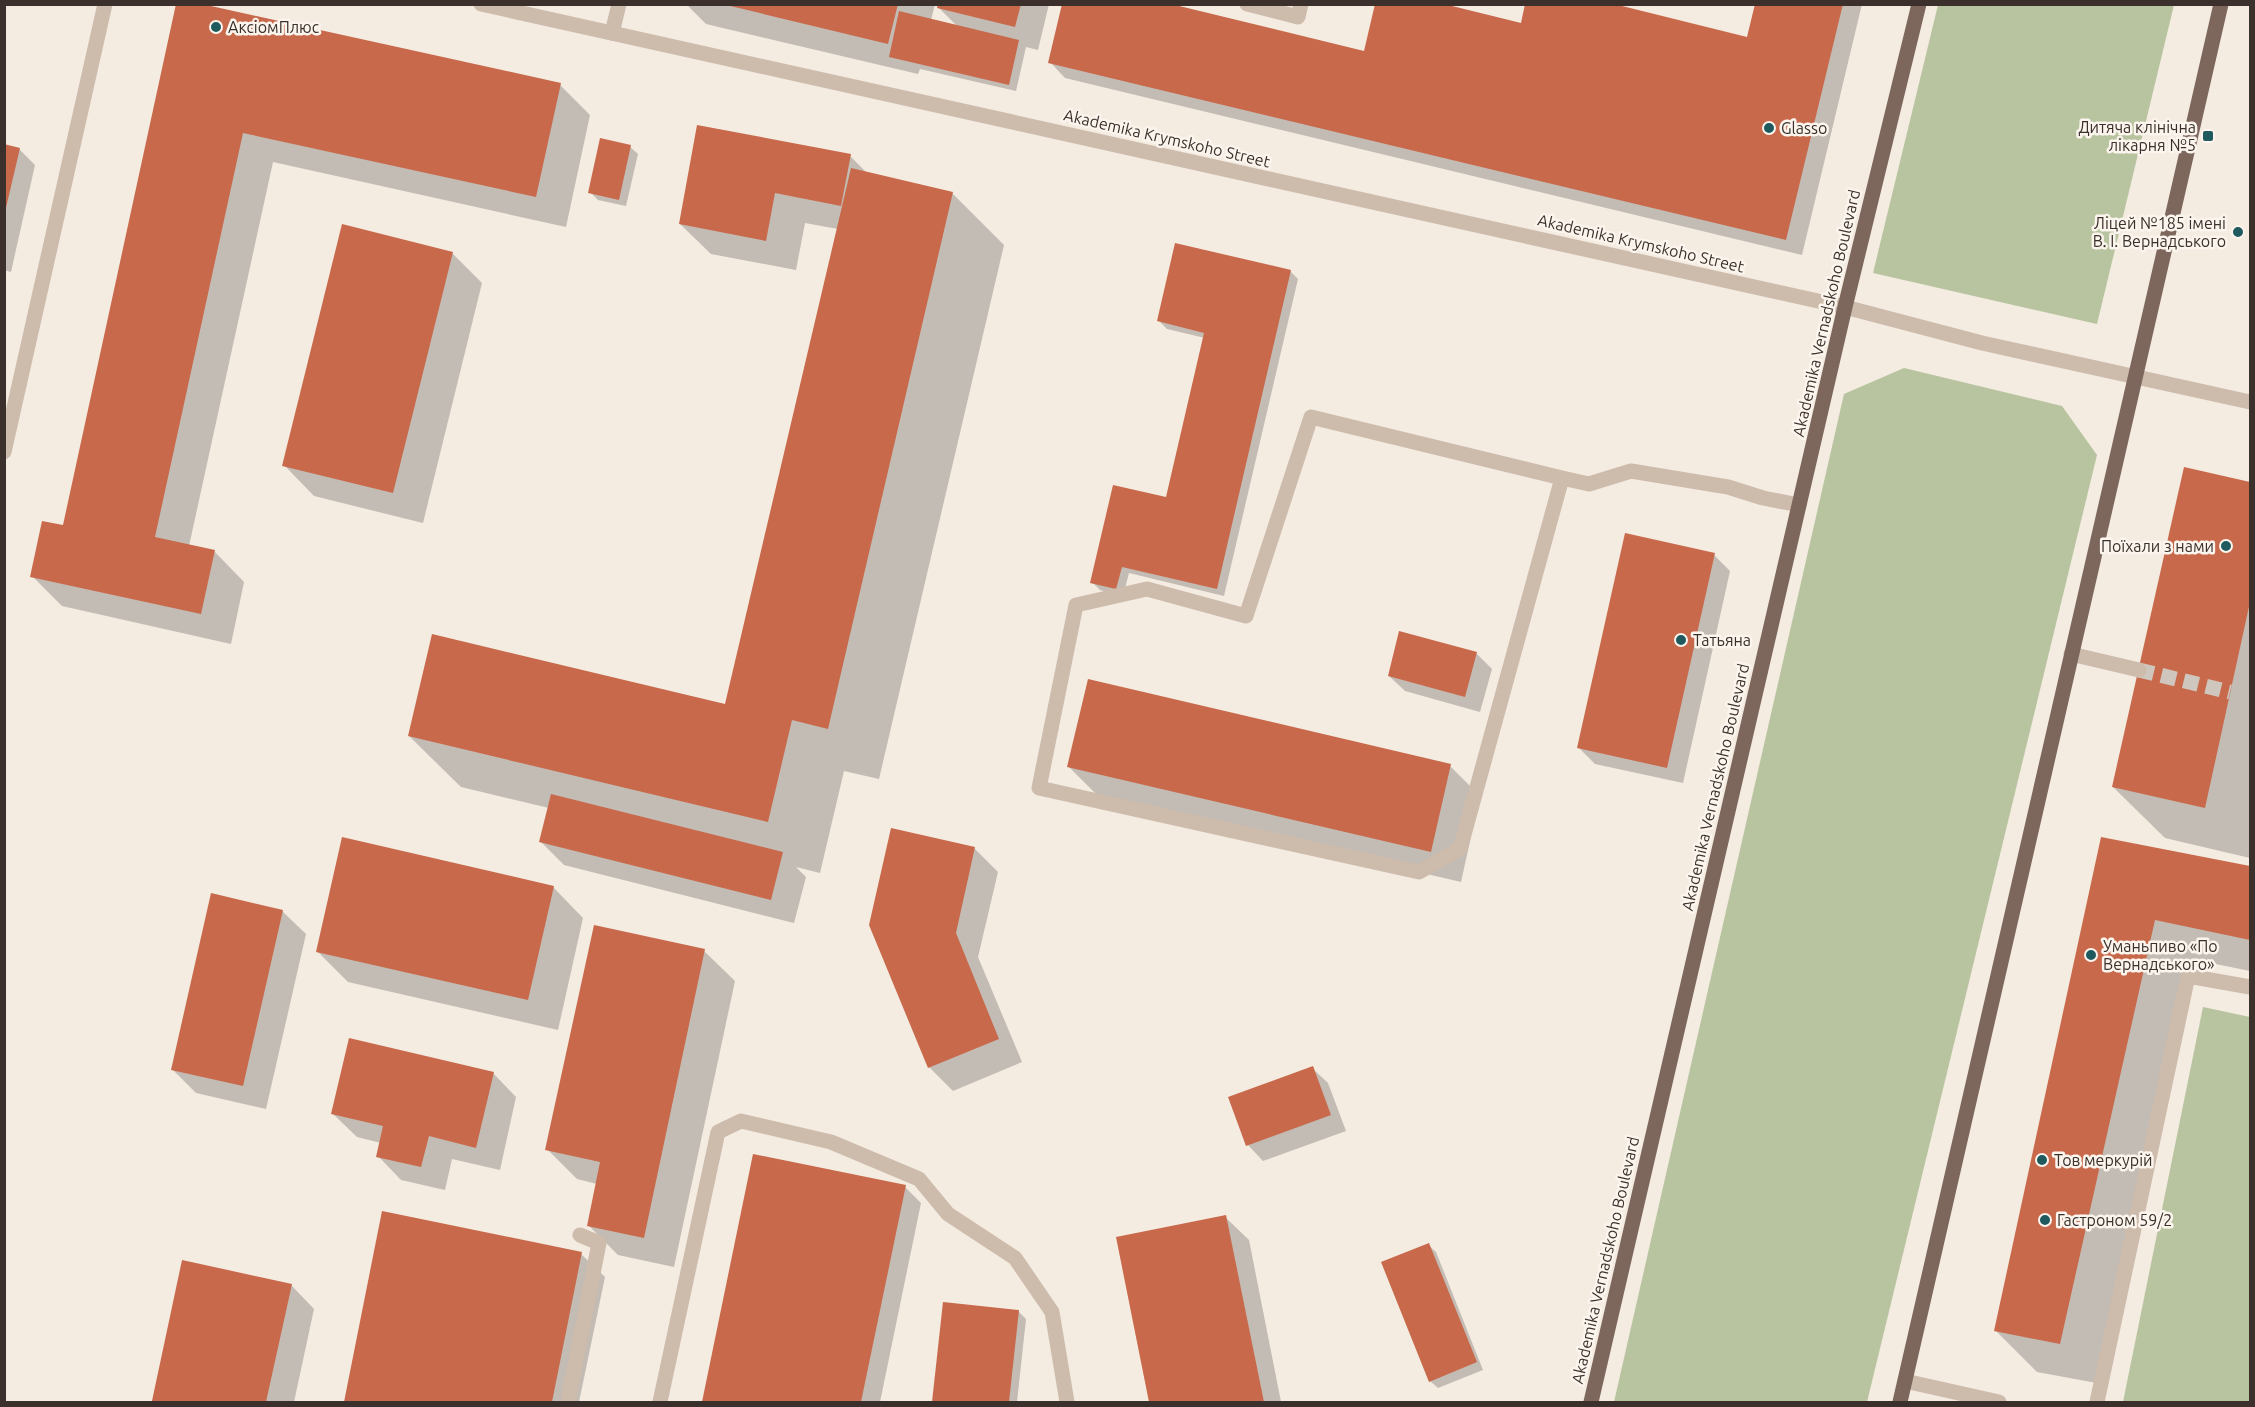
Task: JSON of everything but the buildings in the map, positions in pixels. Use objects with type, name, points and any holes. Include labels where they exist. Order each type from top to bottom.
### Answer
[{"type":"main road","name":"Akademika Vernadskoho Boulevard","points":[[1591,1402],[1845,307],[1919,4]]},
{"type":"main road","points":[[1900,1402],[2221,4]]},
{"type":"street","points":[[4,452],[105,4]]},
{"type":"street","name":"Akademika Krymskoho Street","points":[[481,4],[1845,307],[1982,343],[2250,402]]},
{"type":"street","points":[[612,33],[620,4]]},
{"type":"street","points":[[1247,4],[1298,17],[1301,4]]},
{"type":"street","points":[[1562,478],[1460,849],[1419,872],[1039,788],[1076,605],[1147,589],[1246,616],[1311,417],[1589,484],[1631,471],[1728,487],[1763,498],[1799,505]]},
{"type":"street","points":[[2071,654],[2139,670]]},
{"type":"street","points":[[2097,1402],[2188,976],[2250,987]]},
{"type":"street","points":[[660,1402],[718,1132],[741,1121],[831,1142],[919,1179],[948,1214],[1016,1258],[1052,1312],[1066,1402]]},
{"type":"street","points":[[568,1402],[599,1243],[580,1235]]},
{"type":"street","points":[[1905,1381],[1999,1402]]},
{"type":"green space","points":[[1938,5],[2174,5],[2097,324],[1873,273]]},
{"type":"green space","points":[[1904,368],[2062,406],[2097,455],[1867,1402],[1614,1402],[1844,394]]},
{"type":"green space","points":[[2203,1007],[2250,1017],[2250,1402],[2123,1402]]},
{"type":"tunnel","points":[[2139,670],[2230,692]]},
{"type":"place","name":"АксіомПлюс","points":[[216,27]]},
{"type":"place","name":"Glasso","points":[[1769,128]]},
{"type":"place","name":"Дитяча клінічна лікарня №5","points":[[2208,136]]},
{"type":"place","name":"Ліцей №185 імені В. І. Вернадського","points":[[2238,232]]},
{"type":"place","name":"Поїхали з нами","points":[[2226,546]]},
{"type":"place","name":"Татьяна","points":[[1681,640]]},
{"type":"place","name":"Уманьпиво «По Вернадського»","points":[[2091,955]]},
{"type":"place","name":"Тов меркурій","points":[[2042,1160]]},
{"type":"place","name":"Гастроном 59/2","points":[[2045,1220]]}]
